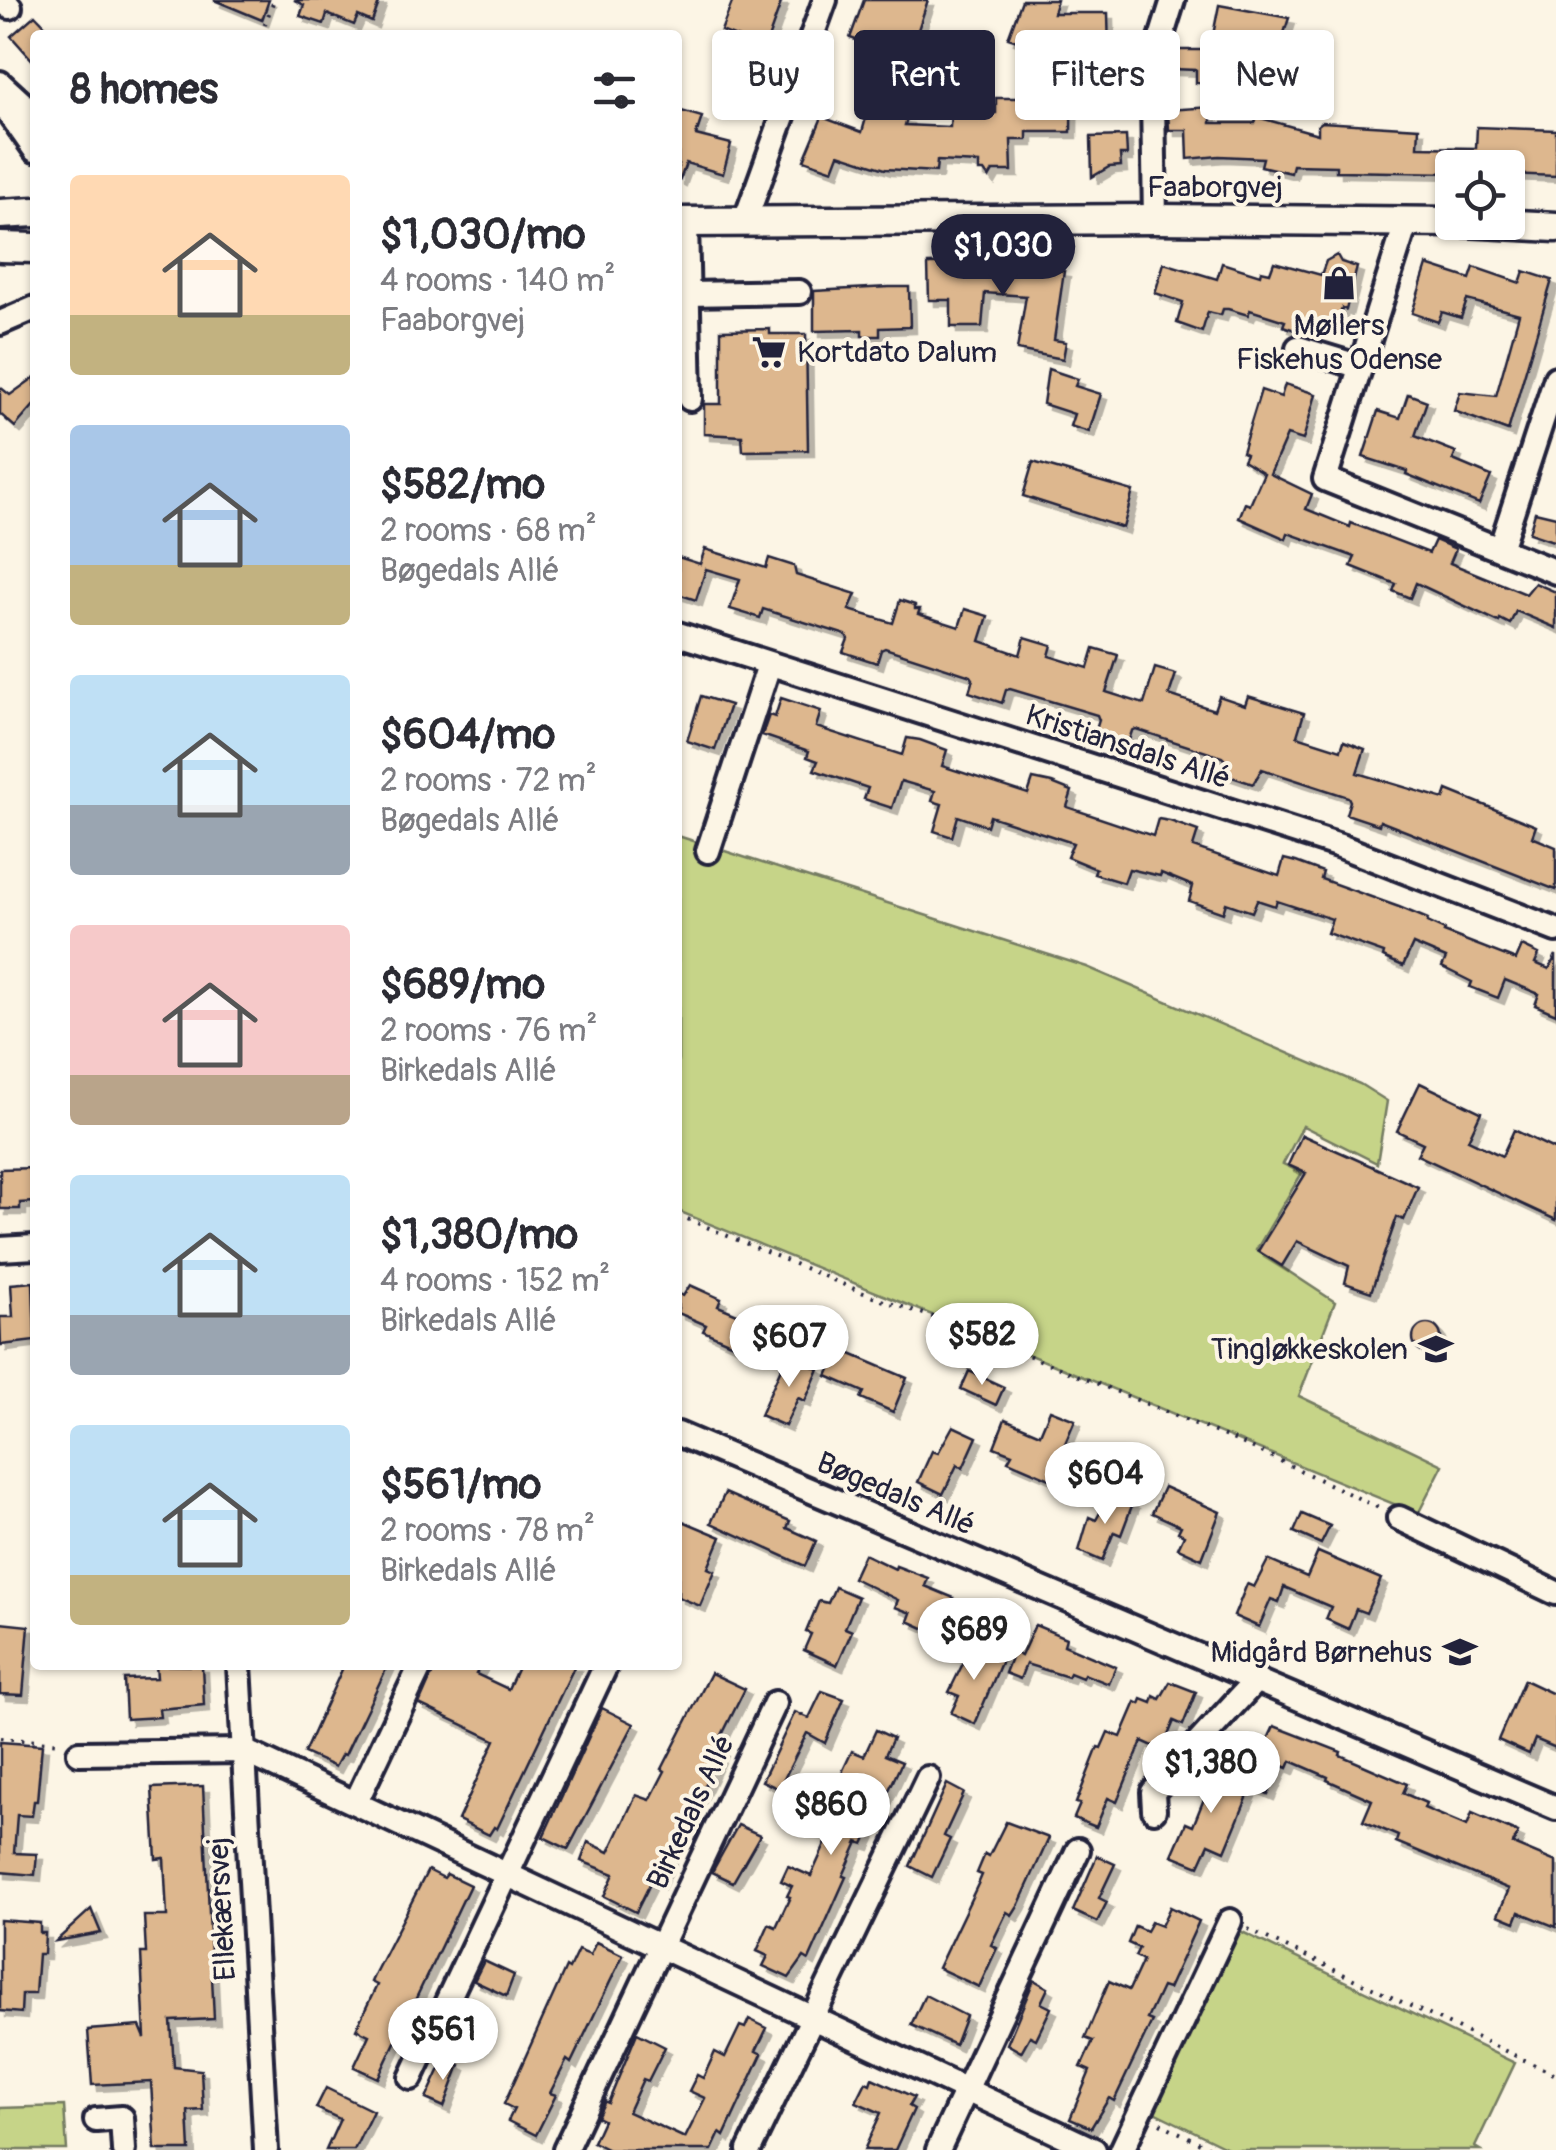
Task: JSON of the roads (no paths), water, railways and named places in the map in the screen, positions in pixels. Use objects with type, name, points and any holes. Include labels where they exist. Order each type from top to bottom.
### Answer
[{"type":"main road","points":[[0,214],[30,212]]},
{"type":"main road","name":"Faaborgvej","points":[[682,222],[1155,218],[1435,221]]},
{"type":"main road","points":[[1525,225],[1556,227]]},
{"type":"main road","points":[[0,247],[30,248]]},
{"type":"street","points":[[745,221],[826,0]]},
{"type":"street","points":[[1155,218],[1153,99],[1158,51],[1172,0]]},
{"type":"street","points":[[0,83],[30,110]]},
{"type":"street","points":[[0,100],[30,143]]},
{"type":"street","points":[[1407,220],[1325,479],[1556,572]]},
{"type":"street","points":[[682,222],[690,399]]},
{"type":"street","points":[[688,294],[799,292]]},
{"type":"street","points":[[0,323],[30,310]]},
{"type":"street","points":[[1298,348],[1361,366]]},
{"type":"street","points":[[1500,549],[1556,378]]},
{"type":"street","name":"Kristiansdals Allé","points":[[682,635],[1340,846],[1556,930]]},
{"type":"street","points":[[708,852],[769,665]]},
{"type":"street","points":[[0,1249],[30,1247]]},
{"type":"street","name":"Bøgedals Allé","points":[[682,1436],[1556,1808]]},
{"type":"street","points":[[1399,1518],[1556,1593]]},
{"type":"street","name":"Ellekærsvej","points":[[239,1670],[266,2150]]},
{"type":"street","points":[[356,1802],[420,1670]]},
{"type":"street","points":[[411,2078],[604,1670]]},
{"type":"street","points":[[1154,1810],[1153,1792],[1257,1679]]},
{"type":"street","name":"Birkedals Allé","points":[[565,2150],[776,1703]]},
{"type":"street","points":[[78,1749],[244,1751],[1094,2150]]},
{"type":"street","points":[[749,2150],[928,1778]]},
{"type":"street","points":[[938,2150],[1078,1850]]},
{"type":"street","points":[[1122,2150],[1230,1921]]},
{"type":"street","points":[[96,2120],[122,2118],[124,2150]]},
{"type":"place","name":"Møllers Fiskehus Odense","points":[[1339,283]]},
{"type":"place","name":"Kortdato Dalum","points":[[769,352]]},
{"type":"place","name":"Tingløkkeskolen","points":[[1436,1349]]},
{"type":"place","name":"Midgård Børnehus","points":[[1460,1652]]}]
